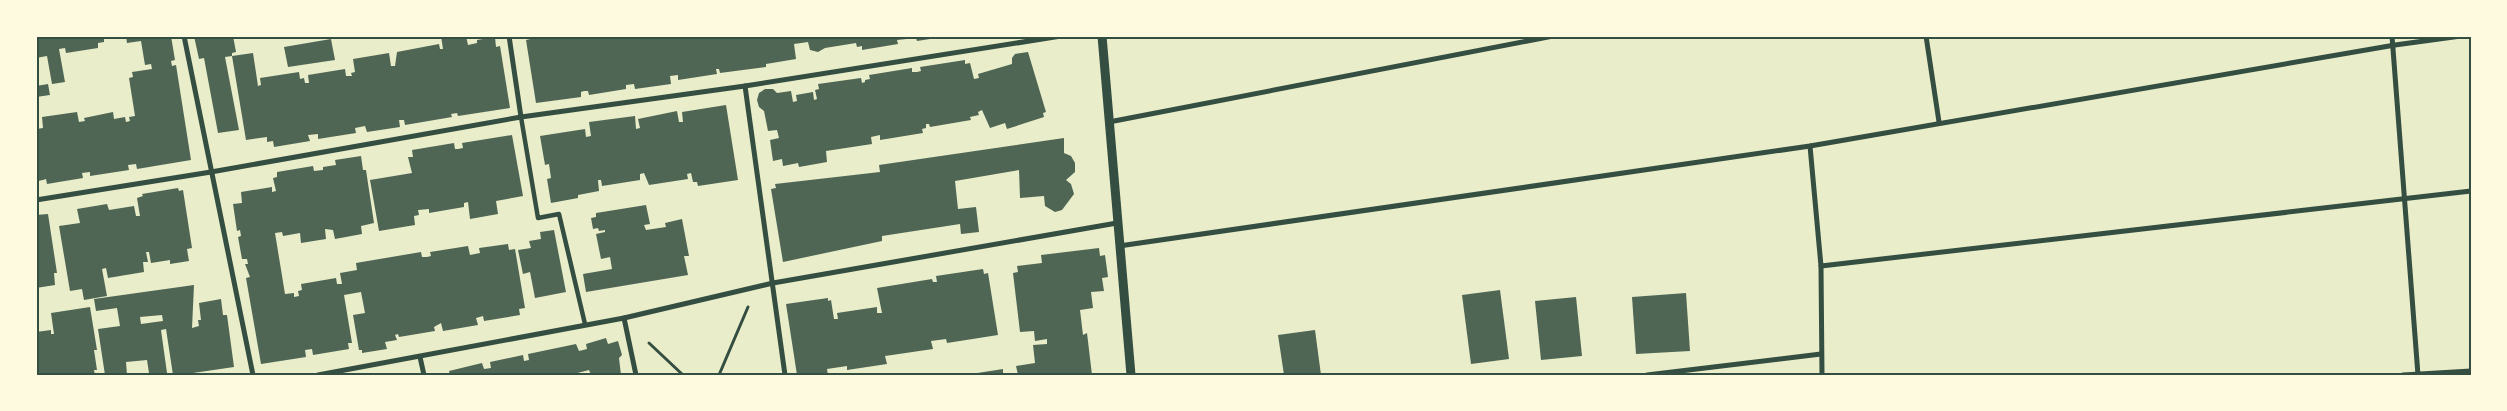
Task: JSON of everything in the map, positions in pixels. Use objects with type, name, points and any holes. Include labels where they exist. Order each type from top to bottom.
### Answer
[{"type":"street","points":[[184,36],[252,375]]},
{"type":"street","points":[[509,36],[538,218],[559,214],[585,324]]},
{"type":"street","points":[[36,200],[211,172],[521,117],[745,86],[1061,36]]},
{"type":"street","points":[[1102,36],[1131,375]]},
{"type":"street","points":[[1108,122],[1553,36]]},
{"type":"street","points":[[1926,36],[1939,122]]},
{"type":"street","points":[[2392,36],[2395,45],[2404,198],[2418,374]]},
{"type":"street","points":[[1119,246],[1810,146],[1939,122],[2395,45],[2461,36]]},
{"type":"street","points":[[745,86],[785,375]]},
{"type":"street","points":[[1810,146],[1820,266],[1822,375]]},
{"type":"street","points":[[1820,266],[2471,191]]},
{"type":"street","points":[[318,375],[624,318],[773,283],[1117,223]]},
{"type":"street","points":[[624,318],[636,375]]},
{"type":"street","points":[[1647,375],[1821,354]]},
{"type":"street","points":[[420,357],[424,375]]},
{"type":"street","points":[[2403,375],[2471,371]]},
{"type":"path","points":[[719,375],[752,299],[753,288]]},
{"type":"path","points":[[637,314],[647,342],[683,375]]},
{"type":"path","points":[[704,375],[714,375]]},
{"type":"building","points":[[36,36],[104,36],[104,42],[98,43],[98,48],[66,53],[65,48],[59,49],[65,82],[52,84],[47,56],[36,58]]},
{"type":"building","points":[[126,36],[171,36],[175,60],[171,61],[172,66],[176,65],[191,160],[137,169],[136,164],[128,165],[129,170],[90,176],[90,172],[82,173],[83,178],[47,184],[46,179],[38,181],[39,187],[36,187],[36,129],[43,128],[42,117],[77,112],[79,122],[85,121],[84,118],[113,112],[114,119],[125,117],[126,122],[130,121],[129,117],[135,116],[129,78],[133,77],[132,72],[152,69],[151,64],[145,65],[141,41],[127,43]]},
{"type":"building","points":[[194,36],[233,36],[236,52],[232,53],[232,56],[225,57],[239,130],[218,133],[204,58],[199,59]]},
{"type":"building","points":[[441,36],[466,36],[468,45],[477,43],[477,40],[495,37],[496,47],[500,46],[510,108],[458,116],[457,113],[451,114],[452,117],[405,125],[404,120],[399,120],[400,127],[367,132],[365,126],[355,128],[356,133],[318,139],[318,134],[308,135],[310,141],[274,147],[273,141],[267,142],[267,137],[246,140],[232,56],[253,53],[258,86],[261,85],[260,78],[299,72],[300,79],[304,78],[305,83],[309,83],[308,75],[345,69],[346,76],[352,76],[351,73],[355,72],[353,59],[389,53],[391,66],[395,66],[397,52],[439,44],[440,49],[443,49]]},
{"type":"building","points":[[544,36],[943,37],[917,41],[916,38],[897,40],[898,44],[862,50],[862,46],[857,47],[856,43],[825,48],[818,52],[810,50],[808,42],[794,44],[796,59],[766,64],[766,67],[720,73],[719,69],[716,69],[717,74],[678,80],[678,75],[670,76],[671,84],[635,89],[634,84],[626,85],[626,89],[589,95],[588,91],[584,91],[581,92],[581,97],[536,103],[526,40]]},
{"type":"building","points":[[331,39],[335,60],[288,67],[284,47]]},
{"type":"building","points":[[1028,52],[1046,112],[1043,113],[1044,117],[1007,129],[1005,123],[990,128],[982,110],[978,112],[979,115],[970,117],[971,120],[930,127],[929,124],[926,124],[926,128],[922,129],[923,133],[880,140],[880,135],[871,137],[872,144],[826,151],[827,162],[799,167],[798,163],[783,166],[782,159],[773,161],[770,140],[779,138],[777,130],[768,131],[764,111],[759,107],[757,100],[759,93],[765,89],[773,89],[777,93],[791,91],[793,102],[797,101],[796,95],[813,92],[814,100],[817,99],[815,90],[819,89],[818,84],[861,78],[862,83],[870,79],[869,75],[912,68],[912,72],[917,72],[921,71],[920,67],[965,60],[965,64],[970,63],[974,79],[979,78],[978,74],[1012,64],[1012,58],[1015,54]]},
{"type":"building","points":[[48,84],[50,95],[36,97],[36,86]]},
{"type":"building","points":[[726,105],[738,180],[698,186],[697,182],[693,182],[691,173],[687,174],[688,179],[649,185],[644,173],[640,174],[640,180],[602,186],[601,180],[598,180],[599,191],[578,195],[578,198],[551,203],[547,179],[551,178],[549,164],[545,165],[540,136],[585,129],[586,137],[591,136],[589,122],[635,116],[636,129],[640,128],[638,119],[677,111],[679,122],[683,122],[682,112]]},
{"type":"building","points":[[512,135],[523,196],[496,201],[498,214],[470,219],[468,202],[464,203],[464,207],[429,213],[429,209],[418,210],[419,215],[414,216],[415,225],[379,231],[370,180],[412,173],[408,157],[413,157],[412,150],[454,143],[455,149],[458,149],[463,148],[462,143]]},
{"type":"building","points":[[1064,138],[1064,153],[1071,156],[1075,163],[1075,172],[1066,180],[1071,184],[1074,194],[1062,210],[1055,212],[1045,206],[1044,196],[1020,198],[1019,170],[955,181],[958,209],[976,207],[979,232],[961,234],[960,224],[882,236],[882,241],[783,262],[771,189],[776,188],[775,184],[880,172],[879,165]]},
{"type":"building","points":[[361,156],[363,170],[366,170],[374,223],[361,226],[362,234],[335,239],[333,230],[325,229],[326,239],[301,243],[300,233],[283,236],[282,232],[275,233],[285,294],[294,293],[294,297],[299,296],[298,291],[302,290],[301,284],[336,278],[337,284],[342,284],[340,273],[357,270],[356,263],[421,252],[422,257],[427,257],[431,256],[430,252],[468,246],[470,255],[480,253],[479,248],[508,244],[509,250],[515,249],[525,308],[519,309],[520,315],[484,321],[483,316],[476,318],[478,325],[443,331],[441,323],[434,327],[435,331],[399,337],[398,334],[395,335],[397,340],[385,342],[387,349],[362,353],[362,350],[359,350],[353,315],[365,313],[361,292],[344,295],[352,343],[348,343],[349,349],[313,355],[312,349],[305,350],[306,357],[261,364],[246,278],[250,277],[245,264],[248,264],[247,259],[242,259],[238,237],[241,236],[240,230],[237,231],[233,204],[242,203],[241,192],[272,187],[272,192],[276,191],[273,178],[277,177],[277,172],[313,166],[314,171],[323,170],[323,167],[336,165],[335,160]]},
{"type":"building","points":[[178,188],[179,191],[183,190],[192,248],[187,249],[189,261],[170,264],[170,260],[151,263],[149,252],[146,252],[148,262],[143,262],[144,272],[108,278],[106,268],[102,269],[107,296],[84,300],[82,289],[70,291],[59,226],[80,223],[77,209],[107,204],[109,210],[134,206],[136,216],[140,216],[137,198],[143,196],[142,194]]},
{"type":"building","points":[[646,205],[650,224],[644,225],[646,230],[666,227],[665,223],[682,219],[689,256],[684,256],[688,275],[586,292],[583,274],[612,269],[610,257],[601,259],[596,234],[605,232],[605,230],[593,229],[591,218],[596,217],[596,213]]},
{"type":"building","points":[[48,214],[57,273],[54,273],[55,285],[36,288],[36,215]]},
{"type":"building","points":[[554,230],[566,292],[535,298],[530,272],[523,274],[518,250],[531,248],[529,241],[541,239],[540,232]]},
{"type":"building","points":[[1099,248],[1100,256],[1105,255],[1108,277],[1102,278],[1104,291],[1091,292],[1093,308],[1080,310],[1083,335],[1087,333],[1092,375],[1018,375],[1016,366],[1035,363],[1033,345],[1047,344],[1047,339],[1035,341],[1034,331],[1020,332],[1013,273],[1018,272],[1017,266],[1042,263],[1041,255]]},
{"type":"building","points":[[983,269],[984,274],[988,273],[998,335],[947,343],[946,339],[931,341],[933,349],[885,356],[887,364],[847,370],[847,366],[827,369],[828,375],[797,375],[786,304],[828,298],[828,301],[831,300],[834,319],[838,319],[837,313],[877,307],[877,313],[882,313],[877,288],[932,279],[933,282],[937,282],[936,276]]},
{"type":"building","points":[[194,285],[192,328],[199,326],[198,320],[201,320],[199,303],[221,299],[223,315],[227,315],[234,367],[193,373],[193,375],[173,375],[166,329],[161,330],[167,373],[143,375],[149,373],[147,360],[126,362],[127,375],[105,375],[98,329],[120,326],[117,308],[96,311],[94,299]],"holes":[[[162,315],[163,321],[141,324],[140,317]]]},
{"type":"building","points":[[1500,290],[1509,359],[1471,364],[1462,295]]},
{"type":"building","points":[[1686,293],[1690,351],[1636,354],[1632,297]]},
{"type":"building","points":[[1576,297],[1582,356],[1541,360],[1535,301]]},
{"type":"building","points":[[90,307],[97,350],[94,350],[97,370],[94,370],[95,375],[36,375],[36,332],[51,330],[51,334],[54,334],[51,313]]},
{"type":"building","points":[[1315,330],[1321,375],[1284,375],[1278,335]]},
{"type":"building","points":[[606,338],[608,344],[618,341],[622,355],[619,358],[621,375],[591,375],[589,370],[570,375],[450,375],[449,371],[482,363],[484,369],[491,368],[490,362],[523,355],[524,361],[529,360],[528,354],[576,344],[579,351],[587,349],[586,344]]},
{"type":"building","points":[[1003,369],[1003,375],[971,375],[971,374]]}]
